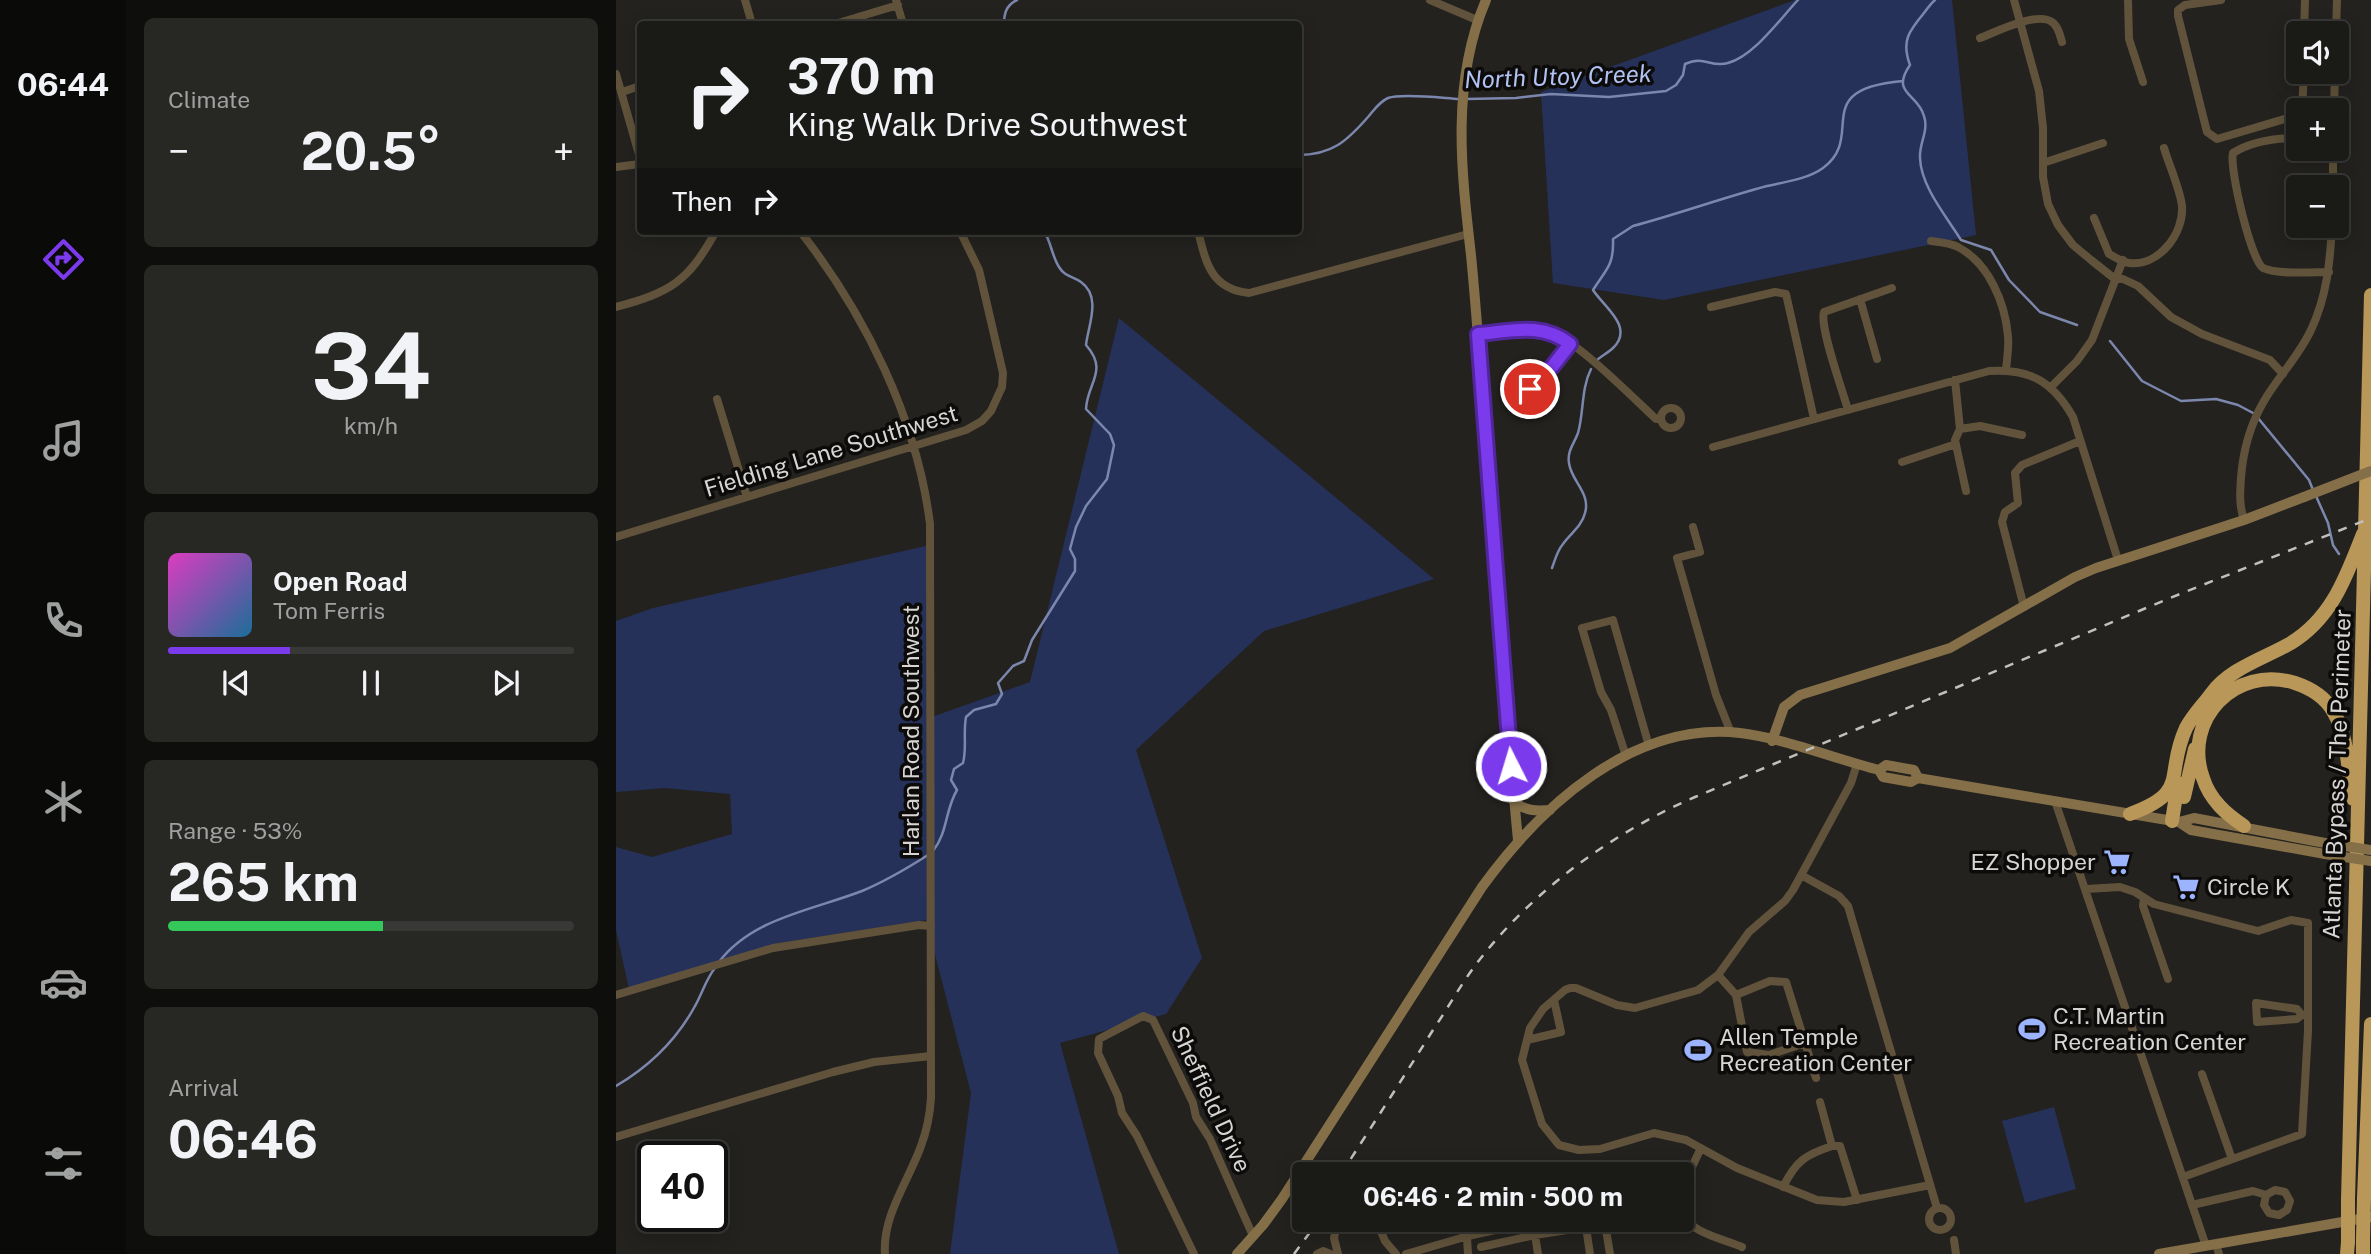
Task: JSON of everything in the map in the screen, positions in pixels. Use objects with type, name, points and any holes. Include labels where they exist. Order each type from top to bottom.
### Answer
[{"type":"highway","name":"Atlanta Bypass / The Perimeter","points":[[2348,1248],[2371,295]]},
{"type":"highway","points":[[2130,814],[2151,806],[2169,792],[2187,727],[2212,692],[2231,674],[2293,641],[2320,619],[2340,590],[2366,527]]},
{"type":"highway","points":[[2175,822],[2191,758],[2202,727],[2214,707],[2240,686],[2276,679],[2308,688],[2328,704],[2339,722],[2357,818]]},
{"type":"highway","points":[[2175,822],[2187,743],[2203,705]]},
{"type":"highway","points":[[2197,744],[2200,770],[2209,791],[2222,809],[2244,827]]},
{"type":"highway","points":[[2363,1247],[2371,1024]]},
{"type":"street","points":[[745,0],[751,21]]},
{"type":"street","points":[[1430,0],[1477,20]]},
{"type":"street","points":[[1486,0],[1477,20],[1468,61],[1461,133],[1461,166],[1478,334],[1518,840]]},
{"type":"street","points":[[2014,0],[2039,91],[2043,128],[2043,177],[2048,204],[2058,225],[2073,245],[2115,279],[2138,285],[2171,317],[2202,334],[2270,360],[2283,374]]},
{"type":"street","points":[[2128,0],[2129,39],[2143,82]]},
{"type":"street","points":[[2221,0],[2185,5],[2178,10],[2207,132],[2217,139],[2286,119]]},
{"type":"street","points":[[2305,0],[2305,21]]},
{"type":"street","points":[[2336,21],[2337,0]]},
{"type":"street","points":[[843,21],[897,2],[902,21]]},
{"type":"street","points":[[1980,38],[2034,19],[2050,20],[2063,42]]},
{"type":"street","points":[[616,74],[637,148]]},
{"type":"street","points":[[621,92],[637,87]]},
{"type":"street","points":[[2286,138],[2273,138],[2233,153],[2231,160],[2234,177],[2253,251],[2260,265],[2266,269],[2329,272]]},
{"type":"street","points":[[2043,163],[2103,143]]},
{"type":"street","points":[[2094,218],[2109,254],[2128,263],[2146,261],[2161,254],[2175,233],[2182,207],[2164,148]]},
{"type":"street","points":[[616,167],[637,164]]},
{"type":"street","points":[[1199,235],[1214,278],[1230,289],[1249,293],[1468,234]]},
{"type":"street","points":[[616,307],[649,298],[677,283],[702,256],[714,235]]},
{"type":"street","name":"Harlan Road Southwest","points":[[803,235],[818,253],[874,344],[886,370],[925,486],[930,524],[929,1115],[922,1145],[890,1220],[886,1235],[886,1254]]},
{"type":"street","name":"Fielding Lane Southwest","points":[[616,537],[913,447],[966,430],[982,421],[998,401],[1002,387],[1002,363],[979,270],[962,235]]},
{"type":"street","points":[[2244,520],[2240,499],[2248,436],[2264,402],[2311,331],[2322,304],[2329,272],[2331,238]]},
{"type":"street","points":[[1931,241],[1956,245],[1981,265],[1992,281],[2006,321],[2009,339],[2006,370]]},
{"type":"street","points":[[2050,387],[2077,361],[2092,340],[2123,260]]},
{"type":"street","points":[[1848,410],[1822,318],[1824,312],[1892,288]]},
{"type":"street","points":[[1711,307],[1775,292],[1786,294],[1814,419]]},
{"type":"street","points":[[1860,299],[1877,359]]},
{"type":"street","points":[[1478,334],[1546,330],[1558,334],[1656,419],[1660,419]]},
{"type":"street","points":[[1532,381],[1552,367],[1570,344]]},
{"type":"street","points":[[1713,447],[1989,371],[2022,372],[2036,377],[2050,387],[2063,400],[2073,417],[2118,560]]},
{"type":"street","points":[[1955,380],[1960,429],[1955,440],[1966,491]]},
{"type":"street","points":[[717,400],[747,497]]},
{"type":"street","points":[[1960,429],[1980,426],[2022,435]]},
{"type":"street","points":[[2024,607],[2002,522],[2005,512],[2018,503],[2015,473],[2022,465],[2080,441]]},
{"type":"street","points":[[1902,462],[1956,444]]},
{"type":"street","points":[[1772,741],[1784,708],[1800,695],[1950,648],[2075,577],[2118,560],[2244,520],[2371,471]]},
{"type":"street","points":[[1693,527],[1700,552],[1677,558],[1716,695],[1731,733]]},
{"type":"street","points":[[1626,756],[1611,710],[1601,692],[1582,628],[1613,620],[1648,746]]},
{"type":"street","points":[[1237,1254],[1289,1189],[1482,887],[1518,840],[1592,775],[1648,746],[1676,738],[1731,733],[1772,741],[1879,770],[1882,777],[1898,780],[1911,782],[1918,778],[2055,801],[2175,822],[2191,830],[2325,848],[2371,850]]},
{"type":"street","points":[[1857,764],[1851,783],[1785,901],[1749,932],[1718,975],[1698,990],[1635,1008],[1617,1005],[1576,989],[1565,990],[1544,1009],[1530,1028],[1522,1060],[1542,1124],[1559,1145],[1579,1150],[1600,1149],[1654,1133],[1686,1140],[1737,1168],[1817,1200],[1844,1202],[1930,1185]]},
{"type":"street","points":[[2055,801],[2192,1205],[2214,1248]]},
{"type":"street","points":[[1514,802],[1524,809],[1550,810]]},
{"type":"street","points":[[2175,822],[2194,818],[2244,827],[2371,861]]},
{"type":"street","points":[[1801,875],[1839,896],[1847,906],[1937,1208]]},
{"type":"street","points":[[2086,889],[2120,887],[2154,904],[2258,932],[2291,920],[2308,923],[2302,1134],[2183,1177]]},
{"type":"street","points":[[2144,898],[2143,906],[2168,979]]},
{"type":"street","points":[[616,995],[773,948],[919,925],[931,926]]},
{"type":"street","points":[[1718,975],[1736,995],[1747,1052],[1769,1055],[1805,1043]]},
{"type":"street","points":[[1736,995],[1770,982],[1786,982],[1816,1078]]},
{"type":"street","points":[[1527,1040],[1560,1032],[1554,1000]]},
{"type":"street","points":[[2256,1003],[2297,1009],[2305,1015],[2297,1019],[2257,1022],[2256,1003]]},
{"type":"street","name":"Sheffield Drive","points":[[1194,1254],[1137,1136],[1122,1113],[1118,1096],[1098,1053],[1099,1039],[1143,1016],[1153,1020],[1193,1104],[1196,1117],[1210,1139],[1254,1236]]},
{"type":"street","points":[[616,1137],[833,1072],[874,1062],[931,1056]]},
{"type":"street","points":[[2202,1074],[2232,1159]]},
{"type":"street","points":[[1819,1102],[1832,1146]]},
{"type":"street","points":[[1783,1187],[1800,1160],[1832,1146],[1840,1146],[1857,1200]]},
{"type":"street","points":[[1694,1163],[1701,1148]]},
{"type":"street","points":[[2192,1205],[2253,1191],[2266,1195]]},
{"type":"street","points":[[2160,1254],[2214,1248],[2371,1217]]},
{"type":"street","points":[[1694,1226],[1742,1247]]},
{"type":"street","points":[[1335,1232],[1338,1254]]},
{"type":"street","points":[[1381,1232],[1396,1254]]},
{"type":"street","points":[[1468,1232],[1468,1254]]},
{"type":"street","points":[[1406,1254],[1486,1232]]},
{"type":"street","points":[[1536,1232],[1538,1254]]},
{"type":"street","points":[[1481,1247],[1554,1232]]},
{"type":"street","points":[[1587,1232],[1590,1254]]},
{"type":"street","points":[[1606,1232],[1610,1254]]},
{"type":"street","points":[[1954,1240],[1956,1254]]},
{"type":"street","points":[[1317,1254],[1323,1251],[1330,1254]]},
{"type":"shaded area","points":[[1795,0],[1952,0],[1976,235],[1664,300],[1553,283],[1541,92]]},
{"type":"shaded area","points":[[1119,318],[1434,579],[1264,631],[1136,750],[1202,958],[1166,1014],[1060,1043],[1119,1254],[950,1254],[971,1093],[926,920],[779,943],[629,989],[616,930],[616,847],[652,857],[732,834],[730,794],[665,788],[616,792],[616,621],[653,608],[930,545],[929,718],[1030,682]]},
{"type":"shaded area","points":[[2054,1107],[2076,1189],[2025,1203],[2002,1121]]},
{"type":"waterway","name":"North Utoy Creek","points":[[1004,21],[1006,10],[1017,0]]},
{"type":"waterway","name":"North Utoy Creek","points":[[1466,99],[1551,94],[1609,97],[1666,91],[1676,85],[1683,75],[1685,64],[1698,61],[1728,63],[1747,53],[1798,0]]},
{"type":"waterway","points":[[1935,0],[1914,25],[1908,37],[1906,49],[1910,65],[1903,82],[1907,93],[1921,108],[1924,116],[1920,158],[1925,180],[1961,240],[1991,250],[2009,280],[2040,312],[2077,325]]},
{"type":"waterway","points":[[1595,362],[1613,348],[1621,332],[1615,317],[1593,290],[1611,261],[1613,239],[1633,226],[1817,172],[1835,155],[1841,142],[1847,104],[1856,93],[1874,86],[1903,81]]},
{"type":"waterway","name":"North Utoy Creek","points":[[1302,155],[1338,145],[1388,98],[1412,96],[1459,99]]},
{"type":"waterway","points":[[933,851],[957,790],[951,780],[954,769],[963,763],[966,717],[974,710],[996,704],[1002,694],[998,683],[1013,666],[1024,661],[1032,640],[1075,571],[1075,559],[1070,549],[1076,527],[1086,506],[1107,479],[1114,445],[1110,434],[1086,409],[1096,370],[1093,354],[1086,345],[1092,312],[1091,296],[1081,282],[1061,270],[1046,235]]},
{"type":"waterway","points":[[2110,341],[2142,381],[2181,401],[2216,399],[2238,405],[2253,413]]},
{"type":"waterway","points":[[1552,568],[1559,550],[1579,526],[1585,513],[1585,499],[1569,459],[1578,433],[1591,369]]},
{"type":"waterway","points":[[2258,418],[2309,480],[2313,490]]},
{"type":"waterway","points":[[2316,496],[2328,523],[2333,545],[2339,554]]},
{"type":"waterway","points":[[719,962],[748,935],[766,925],[862,891],[928,855]]},
{"type":"waterway","points":[[616,1086],[640,1070],[671,1041],[688,1019],[715,968]]},
{"type":"railway","points":[[1349,1162],[1477,963],[1523,911],[1604,846],[1664,811],[1695,797],[2170,598],[2371,518]]},
{"type":"railway","points":[[1294,1254],[1310,1232]]},
{"type":"place","name":"EZ Shopper","points":[[2117,862]]},
{"type":"place","name":"Circle K","points":[[2186,887]]},
{"type":"place","name":"C.T. Martin Recreation Center","points":[[2032,1029]]},
{"type":"place","name":"Allen Temple Recreation Center","points":[[1698,1050]]},
{"type":"route","points":[[1511,766],[1478,334],[1546,330],[1558,334],[1570,344],[1552,367],[1532,381],[1530,389]]}]
